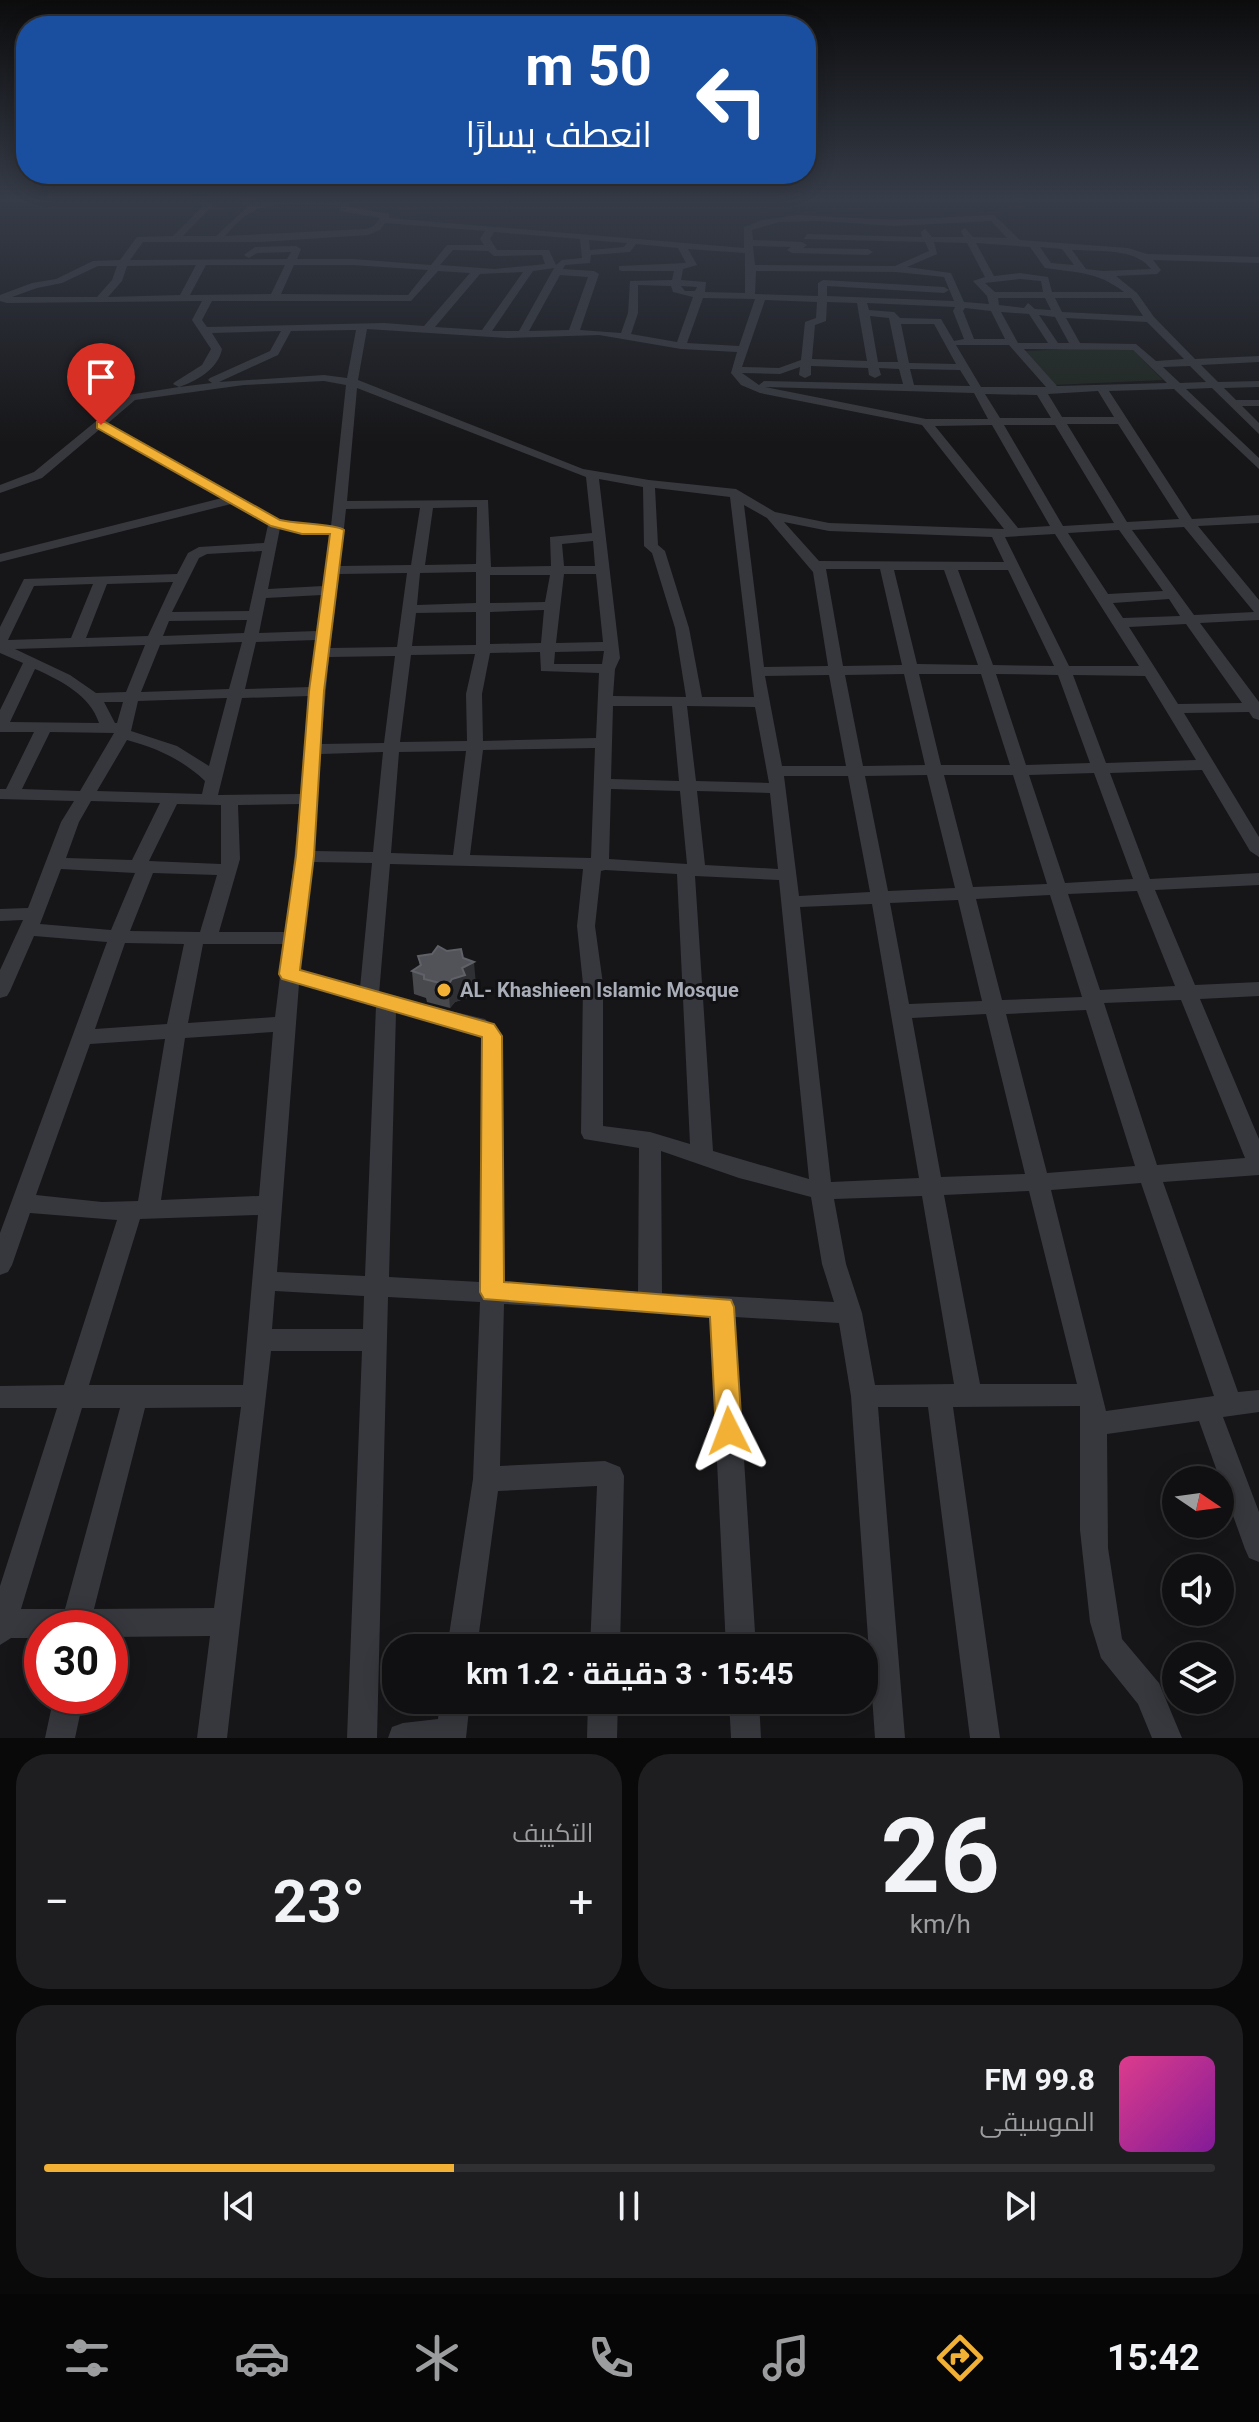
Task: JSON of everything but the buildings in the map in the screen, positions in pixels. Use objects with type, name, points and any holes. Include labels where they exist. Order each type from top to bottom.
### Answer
[{"type":"street","points":[[0,299],[35,285],[58,281]]},
{"type":"street","points":[[99,301],[117,281]]},
{"type":"street","points":[[183,300],[193,281]]},
{"type":"street","points":[[275,297],[283,281]]},
{"type":"street","points":[[336,291],[343,281]]},
{"type":"street","points":[[411,298],[424,281]]},
{"type":"street","points":[[427,329],[468,281]]},
{"type":"street","points":[[485,334],[521,281]]},
{"type":"street","points":[[522,335],[546,281]]},
{"type":"street","points":[[574,331],[592,281]]},
{"type":"street","points":[[736,370],[756,295],[753,281]]},
{"type":"street","points":[[776,295],[777,281]]},
{"type":"street","points":[[920,281],[922,290]]},
{"type":"street","points":[[951,281],[970,342]]},
{"type":"street","points":[[978,281],[992,295],[995,309],[1015,344],[1048,391],[1057,422],[1123,526],[1257,710]]},
{"type":"street","points":[[1045,281],[1048,295],[1076,346]]},
{"type":"street","points":[[1113,281],[1134,295],[1150,319],[1259,430]]},
{"type":"street","points":[[624,338],[633,313],[633,283],[676,283],[680,293],[700,295],[823,297],[1112,319],[1150,319]]},
{"type":"street","points":[[805,385],[810,322],[821,321],[823,283],[956,291]]},
{"type":"street","points":[[355,296],[385,285]]},
{"type":"street","points":[[865,285],[866,329],[887,401]]},
{"type":"street","points":[[0,299],[183,300],[275,297],[336,291],[355,296],[425,299]]},
{"type":"street","points":[[681,346],[700,295]]},
{"type":"street","points":[[992,295],[1134,295]]},
{"type":"street","points":[[1018,295],[1055,346]]},
{"type":"street","points":[[1074,297],[1087,317]]},
{"type":"street","points":[[165,391],[204,370],[217,349],[197,318],[206,307],[207,299]]},
{"type":"street","points":[[438,299],[451,300]]},
{"type":"street","points":[[864,313],[893,314],[909,388]]},
{"type":"street","points":[[1112,319],[1129,345]]},
{"type":"street","points":[[866,329],[937,321],[1059,530],[1257,843]]},
{"type":"street","points":[[203,330],[287,329],[333,324],[485,334],[574,331],[599,332],[681,346],[743,349]]},
{"type":"street","points":[[212,1738],[255,1396],[284,1024],[305,856],[311,749],[338,530],[352,382],[362,328]]},
{"type":"street","points":[[202,386],[274,353],[287,329]]},
{"type":"street","points":[[947,342],[1136,347],[1259,465]]},
{"type":"street","points":[[736,370],[780,371],[805,362],[964,367]]},
{"type":"street","points":[[1154,364],[1258,363]]},
{"type":"street","points":[[736,370],[747,384],[805,402],[887,401],[909,388],[1048,391],[1259,384]]},
{"type":"street","points":[[0,489],[38,475],[120,410],[127,400],[202,386],[324,378],[352,382],[592,475],[736,493],[771,515],[817,565],[969,1396]]},
{"type":"street","points":[[592,475],[612,658],[607,669],[603,784],[596,865],[586,926],[593,984],[592,1133],[650,1140],[821,1191],[1040,1182],[1259,1166],[1143,883],[1063,669],[1015,566],[1006,532],[926,423],[887,401],[805,385],[747,384]]},
{"type":"street","points":[[1101,388],[1188,523],[1259,609]]},
{"type":"street","points":[[1232,403],[1259,403]]},
{"type":"street","points":[[926,423],[1123,420]]},
{"type":"street","points":[[101,425],[275,523],[302,530],[338,530]]},
{"type":"street","points":[[649,484],[651,546],[658,551],[682,628],[702,1155]]},
{"type":"street","points":[[736,493],[757,672],[776,780],[821,1191],[834,1264],[850,1313],[864,1396],[890,1738]]},
{"type":"street","points":[[0,558],[231,500]]},
{"type":"street","points":[[339,505],[482,502],[485,570],[483,651],[474,694],[475,748],[461,859]]},
{"type":"street","points":[[362,1738],[377,1286],[377,1000],[382,856],[408,609],[427,505]]},
{"type":"street","points":[[771,515],[850,529],[1006,532],[1188,523],[1256,523]]},
{"type":"street","points":[[209,798],[250,638],[275,523]]},
{"type":"street","points":[[597,537],[555,539],[558,571],[551,606],[547,669],[607,669]]},
{"type":"street","points":[[3,979],[30,922],[70,822],[87,794],[117,730],[163,617],[198,551],[270,547]]},
{"type":"street","points":[[817,565],[1015,566]]},
{"type":"street","points":[[886,566],[934,770],[997,1008],[1092,1395],[1096,1424],[1095,1538],[1108,1638],[1117,1659],[1154,1703],[1167,1738]]},
{"type":"street","points":[[950,567],[987,669],[1149,1174],[1259,1549]]},
{"type":"street","points":[[260,594],[332,580],[416,569],[602,570]]},
{"type":"street","points":[[0,645],[29,582],[182,578]]},
{"type":"street","points":[[76,644],[102,580]]},
{"type":"street","points":[[1103,599],[1171,595]]},
{"type":"street","points":[[408,609],[551,606]]},
{"type":"street","points":[[163,617],[255,615]]},
{"type":"street","points":[[1119,623],[1259,616]]},
{"type":"street","points":[[0,645],[250,638],[404,653],[611,646]]},
{"type":"street","points":[[0,645],[59,674],[103,708],[117,730]]},
{"type":"street","points":[[31,662],[0,726],[117,730],[182,753],[213,779]]},
{"type":"street","points":[[757,672],[912,669],[1150,671]]},
{"type":"street","points":[[91,698],[317,691]]},
{"type":"street","points":[[605,701],[764,702]]},
{"type":"street","points":[[1174,709],[1257,710]]},
{"type":"street","points":[[6,794],[45,727]]},
{"type":"street","points":[[311,749],[391,750],[604,743]]},
{"type":"street","points":[[603,784],[687,785],[776,780],[854,771],[1207,765]]},
{"type":"street","points":[[6,794],[308,799]]},
{"type":"street","points":[[0,1265],[142,868],[172,797]]},
{"type":"street","points":[[24,1626],[1,1626],[74,1394],[140,1210],[176,1031],[202,938],[229,870],[232,847],[229,800]]},
{"type":"street","points":[[305,856],[461,859],[785,875]]},
{"type":"street","points":[[55,863],[229,870]]},
{"type":"street","points":[[789,902],[1259,879]]},
{"type":"street","points":[[0,915],[118,937],[293,938]]},
{"type":"street","points":[[289,974],[377,1000],[478,1024],[492,1036],[492,1292],[486,1479],[464,1634]]},
{"type":"street","points":[[900,1011],[997,1008],[1259,989]]},
{"type":"street","points":[[82,1037],[284,1024]]},
{"type":"street","points":[[650,1140],[650,1304]]},
{"type":"street","points":[[23,1203],[89,1211],[271,1205]]},
{"type":"street","points":[[266,1281],[850,1313]]},
{"type":"street","points":[[722,1307],[740,1634]]},
{"type":"street","points":[[260,1340],[373,1340]]},
{"type":"street","points":[[0,1397],[74,1394],[255,1396]]},
{"type":"street","points":[[84,1610],[136,1395]]},
{"type":"street","points":[[864,1396],[1092,1395]]},
{"type":"street","points":[[939,1396],[985,1738]]},
{"type":"street","points":[[1096,1424],[1259,1401]]},
{"type":"street","points":[[486,1479],[605,1473],[611,1476],[605,1634]]},
{"type":"street","points":[[128,1625],[226,1622]]},
{"type":"street","points":[[60,1738],[65,1714]]},
{"type":"street","points":[[403,1738],[451,1736],[453,1714]]},
{"type":"street","points":[[602,1738],[603,1714]]},
{"type":"street","points":[[745,1714],[746,1738]]},
{"type":"shaded area","points":[[1129,346],[1163,380],[1054,385],[1025,351]]},
{"type":"place","name":"AL- Khashieen Islamic Mosque","points":[[444,990]]},
{"type":"route","points":[[101,425],[213,491],[275,523],[302,530],[338,530],[317,691],[305,856],[289,974],[422,1013],[478,1024],[487,1029],[492,1036],[492,1292],[722,1307],[729,1431]]}]
